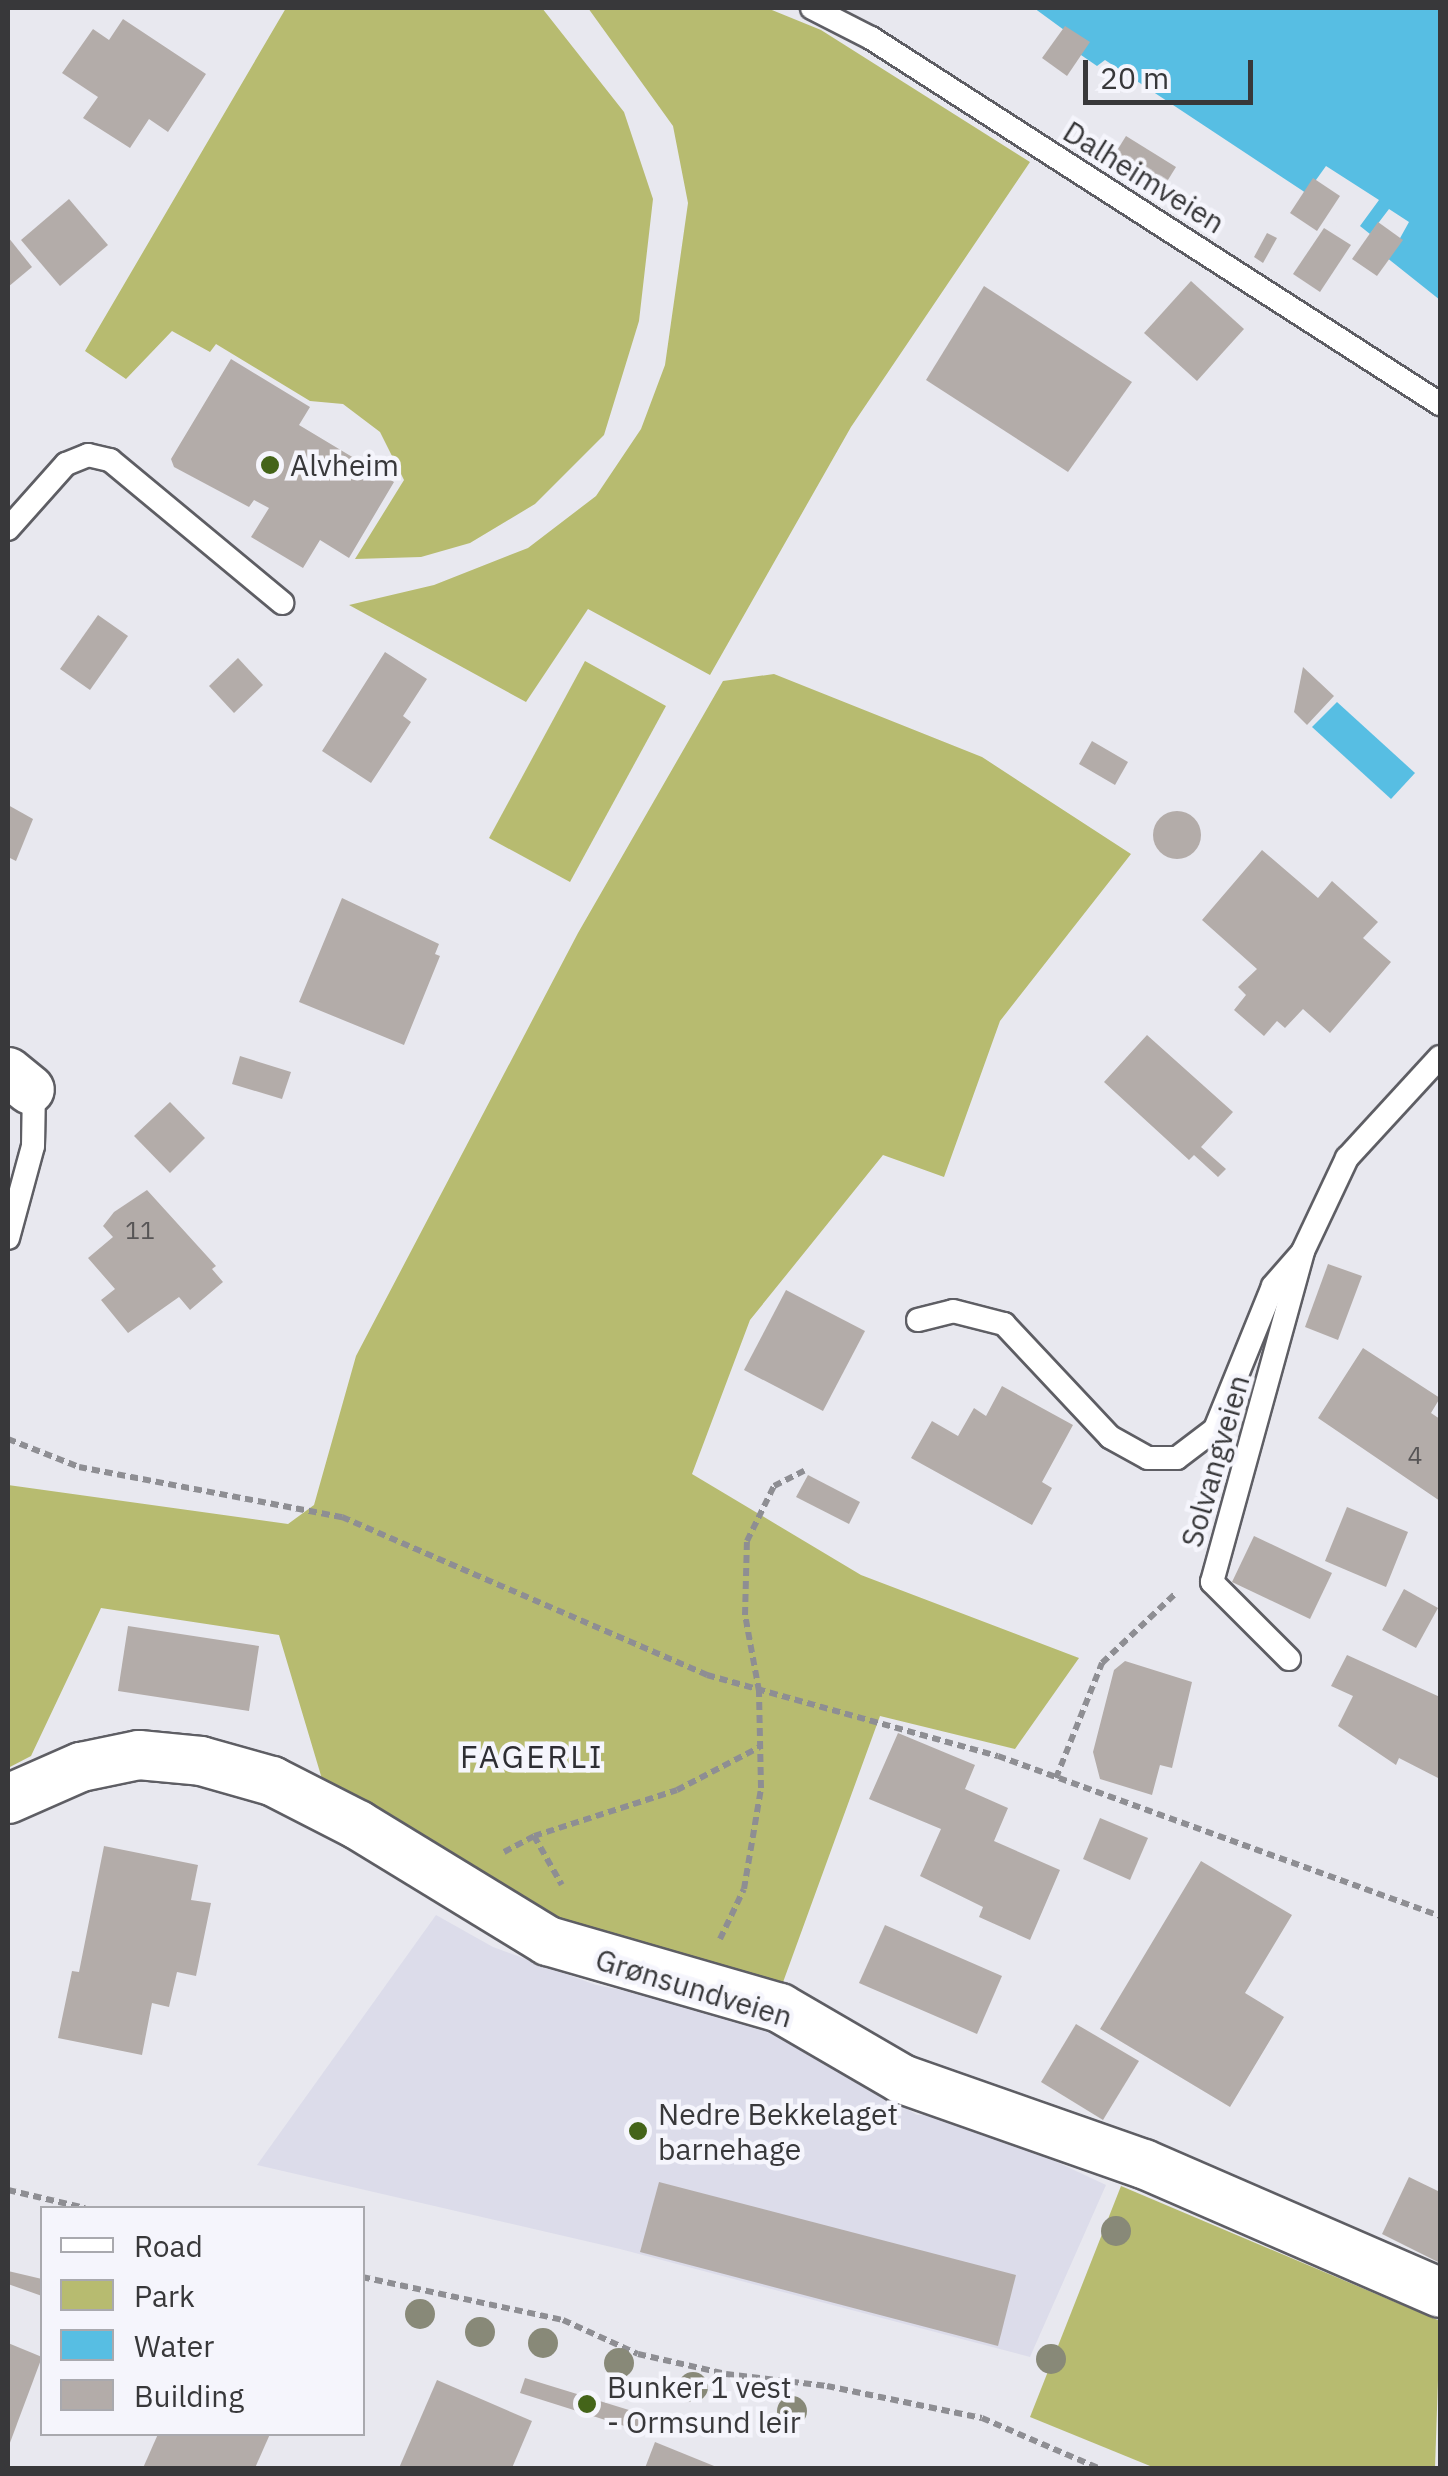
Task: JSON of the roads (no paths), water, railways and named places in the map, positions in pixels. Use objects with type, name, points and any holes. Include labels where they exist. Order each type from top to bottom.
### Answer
[{"type":"street","name":"Grønsundveien","points":[[8,1799],[112,1758],[201,1761],[314,1800],[548,1941],[780,2008],[902,2079],[1144,2164],[1440,2293]]},
{"type":"lane","name":"Dalheimveien","points":[[812,8],[887,48],[1440,404]]},
{"type":"lane","points":[[8,529],[66,464],[99,457],[282,604]]},
{"type":"lane","name":"Solvangveien","points":[[1290,1659],[1212,1582],[1303,1252],[1348,1158],[1440,1057]]},
{"type":"lane","points":[[8,1238],[33,1146],[27,1080]]},
{"type":"lane","name":"Solvangveien","points":[[918,1320],[953,1311],[1004,1324],[1110,1436],[1148,1458],[1178,1458],[1214,1429],[1267,1299],[1303,1252]]},
{"type":"water","points":[[1034,8],[1440,8],[1440,300],[1303,191],[1105,60],[1097,66],[1081,55],[1075,38]]},
{"type":"water","points":[[1337,702],[1415,773],[1391,799],[1312,727]]},
{"type":"place","name":"Alvheim","points":[[270,465]]},
{"type":"place","name":"Nedre Bekkelaget barnehage","points":[[638,2131]]},
{"type":"place","name":"Bunker 1 vest - Ormsund leir","points":[[587,2404]]},
{"type":"district","name":"FAGERLI","points":[[532,1756]]}]
